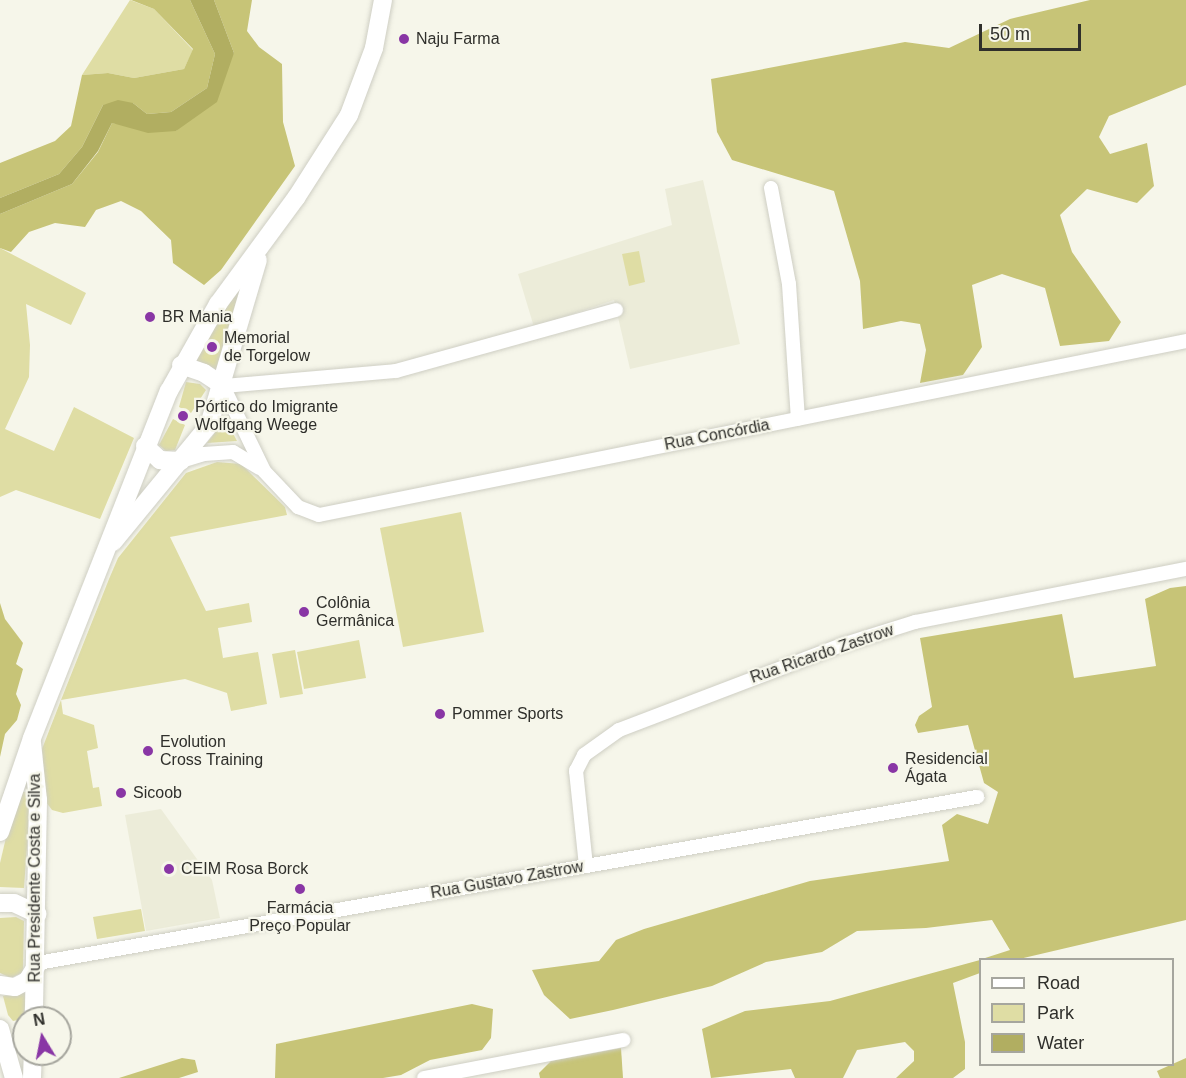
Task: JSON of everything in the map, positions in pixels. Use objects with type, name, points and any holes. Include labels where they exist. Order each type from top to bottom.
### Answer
[{"type":"main road","name":"Rua Presidente Costa e Silva","points":[[0,832],[32,738],[145,446],[181,365],[218,304],[266,239],[349,115],[374,48],[383,0]]},
{"type":"main road","name":"Rua Presidente Costa e Silva","points":[[104,552],[181,461],[208,425],[223,386],[245,294],[266,239]]},
{"type":"main road","points":[[181,365],[204,373],[223,386]]},
{"type":"main road","points":[[145,446],[160,460],[181,461]]},
{"type":"main road","name":"Rua Presidente Costa e Silva","points":[[32,738],[38,800],[38,963],[35,1006]]},
{"type":"main road","points":[[0,903],[14,903],[38,914]]},
{"type":"main road","points":[[0,985],[15,987],[27,981],[38,963]]},
{"type":"main road","points":[[0,1029],[14,1078]]},
{"type":"street","points":[[771,188],[789,284],[798,419]]},
{"type":"street","points":[[223,386],[396,371],[616,310]]},
{"type":"street","name":"Rua Concórdia","points":[[181,461],[204,454],[233,452],[264,471],[298,507],[318,515],[1186,341]]},
{"type":"street","name":"Rua Concórdia","points":[[223,386],[264,471]]},
{"type":"street","name":"Rua Ricardo Zastrow","points":[[586,866],[576,771],[584,755],[619,730],[842,645],[915,622],[1186,569]]},
{"type":"street","name":"Rua Gustavo Zastrow","points":[[38,963],[977,798]]},
{"type":"street","points":[[424,1078],[623,1040]]},
{"type":"shaded area","points":[[131,0],[190,0],[215,54],[207,88],[171,112],[147,114],[133,103],[103,105],[82,147],[59,174],[0,198],[0,163],[55,141],[71,126],[82,75],[108,73],[134,78],[184,69],[193,49],[154,9]]},
{"type":"shaded area","points":[[214,0],[252,0],[247,31],[259,47],[282,64],[283,122],[295,166],[221,270],[204,285],[173,263],[171,240],[141,211],[121,201],[96,210],[85,227],[55,223],[29,232],[11,252],[0,248],[0,214],[72,184],[98,152],[112,123],[176,131],[234,53]]},
{"type":"shaded area","points":[[1090,0],[1186,0],[1186,85],[1109,116],[1099,137],[1110,154],[1147,143],[1154,186],[1137,203],[1087,189],[1060,215],[1072,252],[1121,322],[1109,341],[1060,346],[1045,288],[1002,274],[972,285],[982,347],[963,375],[920,383],[926,350],[920,324],[901,321],[863,329],[860,281],[834,191],[732,160],[717,132],[711,79],[905,42],[949,48],[1010,19]]},
{"type":"shaded area","points":[[703,180],[740,344],[630,369],[614,300],[534,327],[518,274],[672,225],[665,189]]},
{"type":"shaded area","points":[[1186,586],[1186,920],[1024,958],[985,958],[1010,950],[992,920],[926,928],[857,931],[822,952],[766,962],[712,986],[570,1019],[544,995],[532,970],[599,961],[616,940],[644,929],[810,881],[949,861],[942,825],[957,814],[988,824],[998,792],[984,783],[968,725],[918,733],[915,725],[919,716],[932,707],[920,638],[1062,614],[1074,678],[1156,666],[1145,599],[1170,588]]},
{"type":"shaded area","points":[[0,603],[5,619],[23,643],[16,664],[23,669],[16,694],[21,705],[17,720],[5,734],[0,757]]},
{"type":"shaded area","name":"CEIM Rosa Borck","points":[[161,809],[212,880],[220,918],[146,931],[125,815]]},
{"type":"shaded area","points":[[979,960],[979,973],[953,983],[965,1042],[965,1069],[953,1078],[896,1078],[914,1061],[914,1051],[905,1042],[857,1050],[843,1078],[795,1078],[791,1069],[711,1078],[702,1029],[745,1011],[830,1001]]},
{"type":"shaded area","points":[[472,1004],[493,1009],[491,1038],[482,1050],[430,1060],[401,1075],[383,1078],[275,1078],[276,1044]]},
{"type":"shaded area","points":[[621,1048],[623,1078],[540,1078],[539,1073],[551,1061]]},
{"type":"shaded area","points":[[182,1058],[195,1060],[198,1072],[179,1078],[119,1078]]},
{"type":"shaded area","points":[[1186,1058],[1186,1078],[1160,1078],[1157,1071],[1174,1066],[1174,1063]]},
{"type":"green space","points":[[130,0],[154,9],[193,50],[184,69],[134,78],[108,73],[82,75]]},
{"type":"green space","points":[[0,248],[86,293],[71,325],[26,304],[30,345],[29,377],[5,429],[54,451],[74,407],[134,438],[100,519],[16,490],[0,497]]},
{"type":"green space","points":[[639,251],[645,282],[629,286],[622,254]]},
{"type":"green space","points":[[233,291],[239,294],[217,370],[192,359]]},
{"type":"green space","points":[[186,382],[200,384],[206,390],[191,413],[179,407]]},
{"type":"green space","points":[[224,416],[237,441],[207,443],[214,434]]},
{"type":"green space","points":[[173,419],[185,425],[175,450],[166,451],[159,445]]},
{"type":"green space","points":[[217,462],[241,464],[285,507],[287,515],[170,537],[206,611],[249,603],[252,622],[218,628],[223,658],[258,652],[267,704],[231,711],[227,693],[185,679],[61,700],[118,558],[186,473]]},
{"type":"green space","points":[[461,512],[484,632],[403,647],[380,528]]},
{"type":"green space","points":[[359,640],[366,678],[304,689],[297,652]]},
{"type":"green space","points":[[295,650],[303,694],[280,698],[272,654]]},
{"type":"green space","points":[[61,700],[63,714],[94,725],[98,748],[87,751],[93,788],[99,787],[102,806],[63,813],[52,810],[46,802],[42,749]]},
{"type":"green space","points":[[17,791],[31,793],[24,888],[0,887],[0,863]]},
{"type":"green space","points":[[141,909],[145,931],[97,939],[93,917]]},
{"type":"green space","points":[[16,917],[24,921],[23,972],[11,978],[0,973],[0,918]]},
{"type":"green space","points":[[27,992],[25,1006],[12,1006],[12,1020],[8,1015],[3,996]]},
{"type":"water","points":[[190,0],[214,0],[234,53],[217,102],[176,131],[148,133],[112,123],[98,151],[72,184],[0,214],[0,198],[59,174],[82,147],[103,105],[118,100],[133,103],[147,114],[171,112],[207,88],[215,54]]},
{"type":"place","name":"Naju Farma","points":[[404,39]]},
{"type":"place","name":"BR Mania","points":[[150,317]]},
{"type":"place","name":"Memorial de Torgelow","points":[[212,347]]},
{"type":"place","name":"Pórtico do Imigrante Wolfgang Weege","points":[[183,416]]},
{"type":"place","name":"Colônia Germânica","points":[[304,612]]},
{"type":"place","name":"Pommer Sports","points":[[440,714]]},
{"type":"place","name":"Evolution Cross Training","points":[[148,751]]},
{"type":"place","name":"Residencial Ágata","points":[[893,768]]},
{"type":"place","name":"Sicoob","points":[[121,793]]},
{"type":"place","name":"CEIM Rosa Borck","points":[[169,869]]},
{"type":"place","name":"Farmácia Preço Popular","points":[[300,889]]}]
